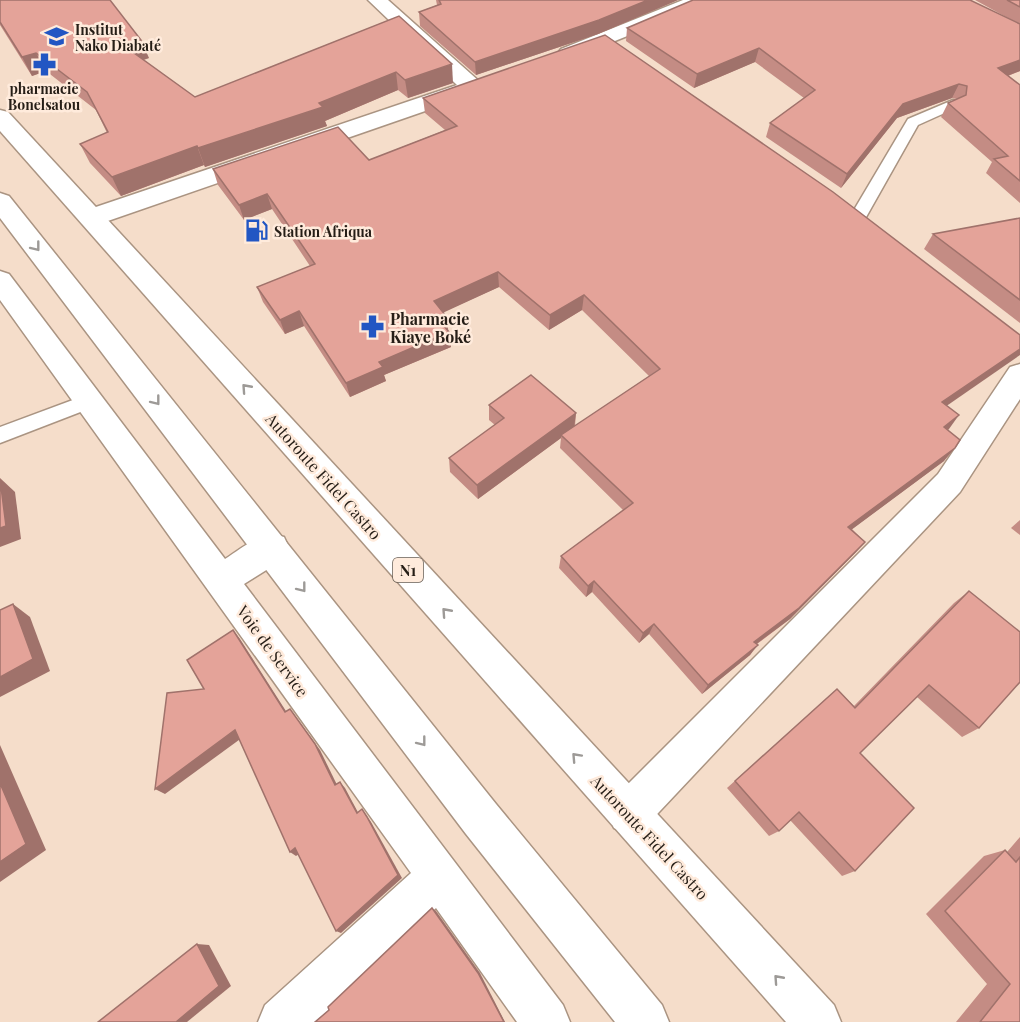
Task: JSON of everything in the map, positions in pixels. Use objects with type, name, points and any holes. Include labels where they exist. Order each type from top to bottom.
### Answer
[{"type":"main road","points":[[377,0],[472,87]]},
{"type":"main road","points":[[550,60],[616,47],[700,0]]},
{"type":"main road","points":[[93,217],[494,79]]},
{"type":"main road","name":"Autoroute Fidel Castro","points":[[0,117],[93,217],[571,753],[629,813],[818,1022]]},
{"type":"main road","points":[[0,201],[486,825],[645,1022]]},
{"type":"main road","name":"Voie de Service","points":[[0,280],[546,1022]]},
{"type":"main road","points":[[629,813],[948,483],[1020,375]]},
{"type":"main road","points":[[221,580],[272,548]]},
{"type":"main road","points":[[282,1022],[439,876]]},
{"type":"lane","points":[[859,215],[913,122],[953,104]]},
{"type":"lane","points":[[0,435],[89,401]]},
{"type":"building","points":[[0,0],[110,0],[141,40],[123,45],[195,97],[399,16],[452,64],[405,80],[396,72],[319,103],[323,107],[198,148],[197,146],[112,177],[80,144],[108,132],[87,92],[36,53],[22,57],[0,22]]},
{"type":"building","points":[[439,0],[648,0],[599,20],[475,62],[419,12],[441,4]]},
{"type":"building","points":[[693,0],[970,0],[1020,24],[1020,60],[998,68],[1020,85],[1020,181],[994,159],[1008,156],[948,103],[966,95],[967,86],[959,84],[903,104],[847,174],[770,123],[815,90],[759,48],[697,74],[627,28]]},
{"type":"building","points":[[1007,0],[1020,0],[1020,7]]},
{"type":"building","points":[[605,35],[833,192],[1020,335],[1020,349],[942,402],[959,415],[944,427],[960,440],[955,448],[848,527],[865,542],[799,608],[754,642],[758,645],[708,685],[654,624],[643,633],[594,581],[588,586],[561,556],[633,503],[561,435],[660,369],[584,295],[550,315],[498,272],[434,301],[446,316],[439,320],[449,332],[379,362],[383,367],[346,383],[299,311],[280,320],[257,287],[315,264],[267,194],[239,205],[213,169],[338,127],[369,160],[457,126],[423,98]]},
{"type":"building","points":[[1020,218],[1020,300],[933,234]]},
{"type":"building","points":[[531,375],[576,413],[477,485],[449,458],[504,418],[489,405]]},
{"type":"building","points":[[0,479],[6,526],[0,528]]},
{"type":"building","points":[[969,591],[1020,632],[1020,682],[979,728],[929,685],[860,753],[914,808],[855,871],[799,812],[779,831],[735,781],[837,689],[855,708]]},
{"type":"building","points":[[13,604],[33,659],[0,677],[0,610]]},
{"type":"building","points":[[233,630],[285,712],[290,709],[315,744],[335,785],[340,782],[357,813],[362,809],[398,875],[336,931],[295,848],[290,852],[235,730],[155,789],[167,693],[204,689],[187,660]]},
{"type":"building","points":[[0,783],[26,844],[0,862]]},
{"type":"building","points":[[1005,850],[1016,862],[1020,857],[1020,1022],[980,1022],[1010,984],[945,911]]},
{"type":"building","points":[[432,908],[478,973],[504,1022],[315,1022],[329,1010],[328,1007]]},
{"type":"building","points":[[197,944],[219,986],[176,1022],[98,1022]]},
{"type":"place","name":"Institut Nako Diabaté","points":[[57,37]]},
{"type":"place","name":"pharmacie Bonelsatou","points":[[44,64]]},
{"type":"place","name":"Station Afriqua","points":[[256,231]]},
{"type":"place","name":"Pharmacie Kiaye Boké","points":[[372,327]]}]
